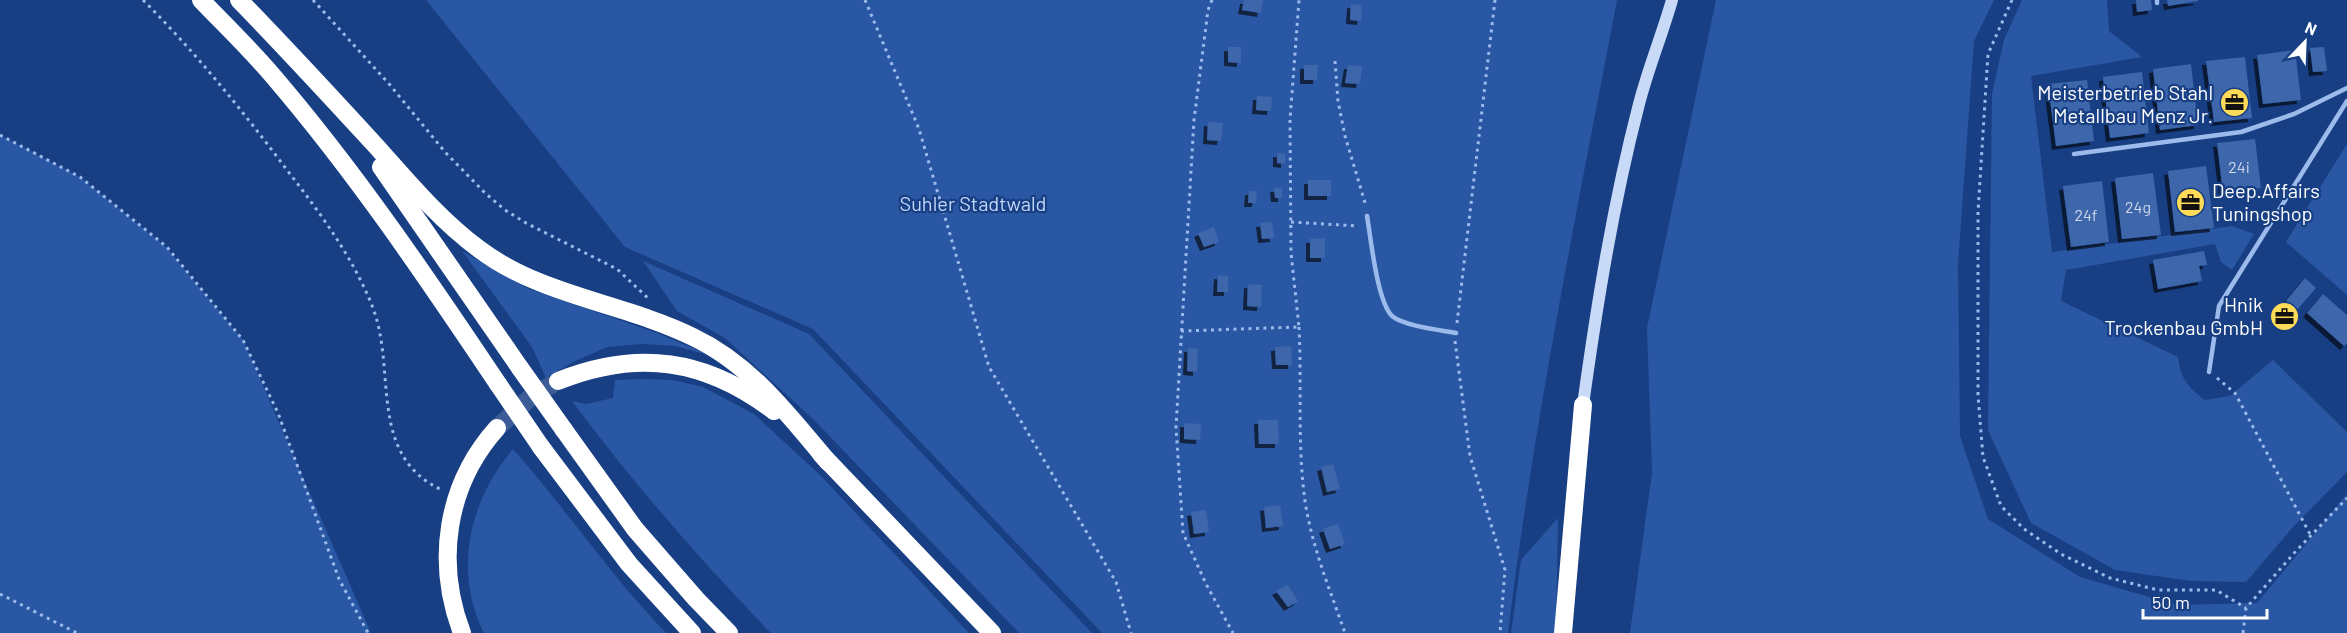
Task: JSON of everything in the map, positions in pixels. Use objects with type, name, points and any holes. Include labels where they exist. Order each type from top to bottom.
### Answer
[{"type":"highway","points":[[201,0],[272,74],[338,156],[418,265],[541,447],[630,564],[692,633]]},
{"type":"highway","points":[[240,0],[426,200],[479,249],[531,278],[659,323],[713,348],[760,384],[828,462]]},
{"type":"highway","points":[[300,63],[364,143],[635,529],[729,633]]},
{"type":"highway","points":[[558,381],[594,368],[626,362],[662,363],[696,369],[754,396],[794,428],[992,633]]},
{"type":"highway","points":[[1563,633],[1583,405]]},
{"type":"highway","points":[[462,633],[451,597],[447,552],[450,523],[457,497],[471,464],[497,428]]},
{"type":"main road","points":[[1583,405],[1618,189],[1642,93],[1672,0]]},
{"type":"lane","points":[[2074,154],[2241,132],[2294,114],[2347,88]]},
{"type":"lane","points":[[2209,372],[2219,306],[2347,100]]},
{"type":"lane","points":[[1367,216],[1380,296],[1393,316],[1418,327],[1456,333]]},
{"type":"path","points":[[143,0],[234,99],[338,241],[360,278],[373,310],[382,347],[391,422],[400,454],[406,464],[423,480],[457,497]]},
{"type":"path","points":[[313,0],[390,85],[445,152],[485,193],[526,224],[617,269],[652,302]]},
{"type":"path","points":[[865,0],[920,129],[989,367],[1116,582],[1131,633]]},
{"type":"path","points":[[1212,0],[1208,10],[1194,120],[1176,427],[1183,534],[1206,585],[1233,633]]},
{"type":"path","points":[[1299,0],[1290,120],[1291,254],[1301,370],[1299,432],[1305,500],[1315,548],[1345,633]]},
{"type":"path","points":[[1495,0],[1455,344],[1470,456],[1505,570],[1500,633]]},
{"type":"path","points":[[2012,0],[1988,54],[1978,212],[1978,395],[1983,457],[2001,506],[2024,529],[2061,554],[2109,578],[2158,590],[2216,590],[2246,608]]},
{"type":"path","points":[[1335,61],[1338,101],[1345,136],[1359,179],[1367,216]]},
{"type":"path","points":[[0,135],[80,177],[166,247],[243,340],[278,412],[339,579],[368,633]]},
{"type":"path","points":[[1291,222],[1369,227]]},
{"type":"path","points":[[1181,331],[1299,327]]},
{"type":"path","points":[[2209,372],[2235,393],[2311,536]]},
{"type":"path","points":[[2243,633],[2246,608],[2347,498]]},
{"type":"path","points":[[0,594],[77,633]]},
{"type":"green space","name":"Suhler Stadtwald","points":[[426,0],[1617,0],[1543,394],[1508,633],[1102,633],[813,329],[625,247]]},
{"type":"green space","points":[[1716,0],[1994,0],[1974,41],[1958,264],[1960,436],[1988,519],[2080,577],[2177,605],[2257,603],[2347,494],[2347,633],[1630,633],[1652,473],[1647,328]]},
{"type":"green space","points":[[2022,0],[2107,0],[2109,31],[2142,57],[2031,76],[2052,252],[2232,226],[2254,234],[2232,270],[2221,262],[2215,244],[2066,270],[2061,301],[2178,357],[2186,382],[2205,400],[2230,396],[2273,360],[2347,432],[2347,472],[2294,526],[2246,582],[2191,581],[2115,570],[2031,523],[1988,430],[1992,94],[2004,40]]},
{"type":"green space","points":[[0,135],[80,177],[166,247],[243,340],[371,633],[0,633]]},
{"type":"green space","points":[[2347,144],[2347,295],[2286,242]]},
{"type":"green space","points":[[462,251],[529,289],[657,333],[712,356],[675,346],[642,344],[607,347],[575,361],[546,378],[532,347]]},
{"type":"green space","points":[[643,261],[809,334],[1092,633],[1019,633],[813,419],[725,338],[677,311]]},
{"type":"green space","points":[[615,380],[673,380],[703,387],[754,414],[820,475],[969,633],[771,633],[668,520],[572,401],[586,404],[613,398]]},
{"type":"green space","points":[[513,449],[626,589],[666,633],[484,633],[469,585],[470,537],[476,514],[486,491],[498,469]]},
{"type":"green space","points":[[1558,518],[1556,633],[1511,633],[1521,560]]},
{"type":"building","points":[[1244,0],[1263,0],[1261,13],[1242,10]]},
{"type":"building","points":[[2136,0],[2151,0],[2152,10],[2137,12]]},
{"type":"building","points":[[2167,0],[2198,0],[2198,1],[2168,6]]},
{"type":"building","points":[[1351,4],[1362,5],[1361,21],[1350,20]]},
{"type":"building","points":[[1228,47],[1241,47],[1241,63],[1228,62]]},
{"type":"building","points":[[2324,47],[2327,71],[2313,72],[2310,48]]},
{"type":"building","points":[[2295,50],[2301,100],[2263,104],[2257,55]]},
{"type":"building","points":[[2245,57],[2252,118],[2214,122],[2206,61]]},
{"type":"building","points":[[2191,64],[2198,125],[2160,130],[2153,69]]},
{"type":"building","points":[[1304,65],[1318,65],[1317,80],[1304,80]]},
{"type":"building","points":[[1348,65],[1362,66],[1360,84],[1345,83]]},
{"type":"building","points":[[2142,72],[2149,133],[2110,138],[2103,77]]},
{"type":"building","points":[[2087,80],[2094,141],[2056,146],[2048,84]]},
{"type":"building","points":[[1257,96],[1272,97],[1271,111],[1256,110]]},
{"type":"building","points":[[1208,122],[1223,123],[1221,141],[1207,140]]},
{"type":"building","points":[[2255,139],[2261,188],[2223,193],[2217,143]]},
{"type":"building","points":[[1277,153],[1285,154],[1285,164],[1277,163]]},
{"type":"building","points":[[2206,166],[2214,228],[2175,232],[2168,171]]},
{"type":"building","points":[[2153,173],[2161,235],[2122,239],[2115,178]]},
{"type":"building","points":[[1308,180],[1331,180],[1331,196],[1308,196]]},
{"type":"building","points":[[2102,181],[2109,242],[2071,247],[2063,186]]},
{"type":"building","points":[[1274,188],[1282,188],[1282,198],[1275,198]]},
{"type":"building","points":[[1249,191],[1257,191],[1256,203],[1248,203]]},
{"type":"building","points":[[1272,222],[1274,238],[1262,239],[1260,223]]},
{"type":"building","points":[[1214,227],[1219,242],[1204,247],[1198,233]]},
{"type":"building","points":[[1325,238],[1325,258],[1310,258],[1310,239]]},
{"type":"building","points":[[2204,251],[2207,265],[2199,266],[2202,281],[2158,289],[2153,260]]},
{"type":"building","points":[[1218,275],[1228,276],[1228,292],[1217,292]]},
{"type":"building","points":[[2305,278],[2316,288],[2297,310],[2286,301]]},
{"type":"building","points":[[1248,284],[1262,285],[1261,307],[1247,306]]},
{"type":"building","points":[[2323,294],[2347,315],[2347,343],[2344,346],[2307,313]]},
{"type":"building","points":[[1291,346],[1292,365],[1276,365],[1275,347]]},
{"type":"building","points":[[1188,348],[1198,349],[1197,372],[1187,371]]},
{"type":"building","points":[[1258,420],[1278,420],[1279,444],[1259,444]]},
{"type":"building","points":[[1184,423],[1201,424],[1200,440],[1184,439]]},
{"type":"building","points":[[1333,464],[1340,489],[1327,492],[1321,467]]},
{"type":"building","points":[[1280,505],[1283,526],[1266,528],[1264,507]]},
{"type":"building","points":[[1206,510],[1209,532],[1194,534],[1191,512]]},
{"type":"building","points":[[1338,524],[1345,544],[1330,549],[1323,529]]},
{"type":"building","points":[[1288,585],[1298,601],[1288,607],[1276,591]]},
{"type":"tunnel","points":[[497,428],[532,396],[558,381]]},
{"type":"place","name":"Meisterbetrieb Stahl Metallbau Menz Jr.","points":[[2234,103]]},
{"type":"place","name":"Deep.Affairs Tuningshop","points":[[2191,202]]},
{"type":"place","name":"Hnik Trockenbau GmbH","points":[[2284,316]]}]
